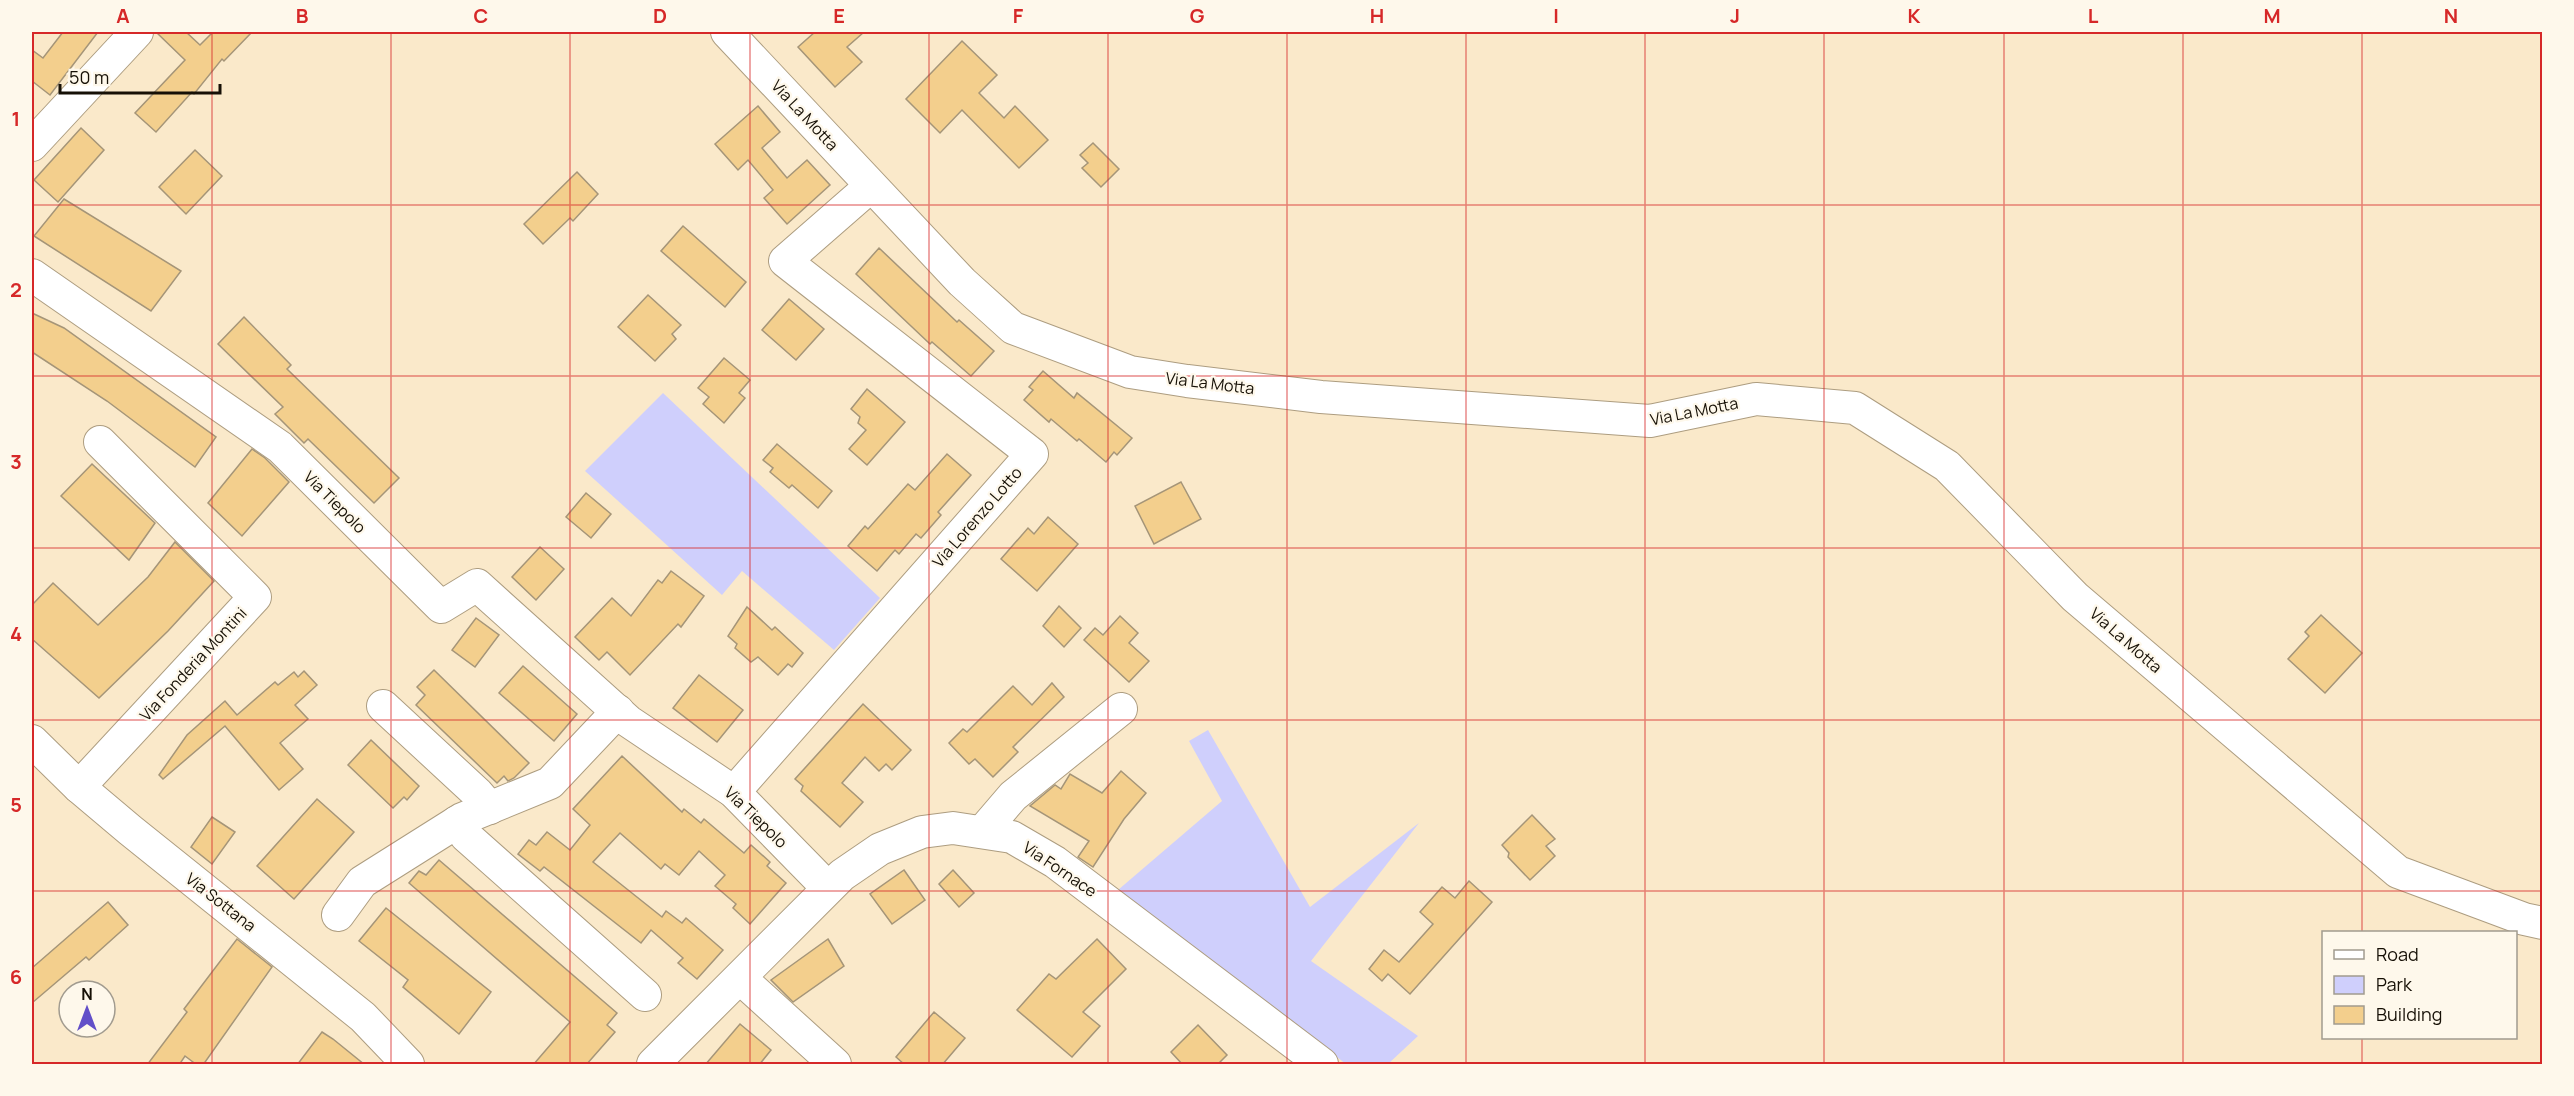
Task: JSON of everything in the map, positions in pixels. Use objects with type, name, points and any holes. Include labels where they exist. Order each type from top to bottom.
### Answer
[{"type":"street","points":[[32,145],[137,32]]},
{"type":"street","name":"Via La Motta","points":[[727,32],[962,282],[1013,328],[1130,372],[1322,397],[1650,421],[1756,399],[1855,408],[1947,466],[2075,597],[2397,872],[2524,919],[2542,923]]},
{"type":"street","name":"Via Lorenzo Lotto","points":[[734,792],[1032,454],[785,261],[871,186]]},
{"type":"street","name":"Via Tiepolo","points":[[32,275],[280,447],[441,607],[477,585],[628,721],[734,792],[828,888]]},
{"type":"street","name":"Via Fonderia Montini","points":[[79,787],[255,597],[100,442]]},
{"type":"street","points":[[383,706],[477,793],[490,808]]},
{"type":"street","points":[[983,831],[1013,796],[1121,709]]},
{"type":"street","points":[[338,915],[362,882],[457,822],[550,783],[618,711]]},
{"type":"street","name":"Via Sottana","points":[[32,741],[79,787],[363,1017],[408,1065]]},
{"type":"street","points":[[457,822],[466,836],[645,995]]},
{"type":"street","name":"Via Fornace","points":[[653,1065],[842,875],[880,849],[922,832],[953,828],[1012,837],[1055,862],[1322,1065]]},
{"type":"street","points":[[740,978],[836,1065]]},
{"type":"green space","points":[[663,393],[880,598],[834,650],[742,571],[722,595],[585,471]]},
{"type":"green space","points":[[1208,730],[1310,907],[1419,823],[1311,961],[1418,1036],[1388,1064],[1346,1064],[1118,890],[1222,801],[1189,741]]},
{"type":"building","points":[[63,32],[98,32],[50,95],[32,81],[32,50],[43,58]]},
{"type":"building","points":[[156,32],[186,32],[200,45],[213,32],[252,32],[224,61],[222,59],[194,94],[192,92],[156,132],[135,113],[185,60]]},
{"type":"building","points":[[815,32],[864,32],[847,47],[862,62],[835,87],[798,47]]},
{"type":"building","points":[[962,41],[997,75],[979,93],[1004,118],[1015,106],[1048,140],[1019,168],[962,110],[940,133],[906,99]]},
{"type":"building","points":[[758,106],[780,132],[762,148],[787,178],[807,160],[830,185],[787,224],[764,198],[773,190],[748,160],[738,170],[715,144]]},
{"type":"building","points":[[81,128],[104,150],[58,202],[34,180]]},
{"type":"building","points":[[1093,143],[1119,169],[1101,187],[1082,168],[1088,163],[1080,155]]},
{"type":"building","points":[[195,150],[222,176],[186,214],[159,187]]},
{"type":"building","points":[[577,172],[598,194],[573,221],[570,218],[543,244],[524,224]]},
{"type":"building","points":[[64,199],[181,271],[151,311],[34,236]]},
{"type":"building","points":[[683,226],[746,282],[725,307],[661,251]]},
{"type":"building","points":[[879,248],[957,322],[959,320],[994,351],[971,376],[932,342],[930,344],[856,274]]},
{"type":"building","points":[[648,295],[681,325],[672,334],[676,339],[655,361],[618,327]]},
{"type":"building","points":[[789,299],[824,329],[796,360],[762,330]]},
{"type":"building","points":[[32,313],[64,328],[216,437],[195,467],[107,401],[32,352]]},
{"type":"building","points":[[244,317],[291,365],[287,369],[399,478],[374,503],[308,439],[304,443],[275,414],[283,407],[218,344]]},
{"type":"building","points":[[724,358],[750,380],[739,393],[745,398],[724,423],[703,404],[709,397],[698,388]]},
{"type":"building","points":[[1043,371],[1074,398],[1077,393],[1132,438],[1117,455],[1114,452],[1106,462],[1051,419],[1049,422],[1024,400],[1033,390],[1029,387]]},
{"type":"building","points":[[867,389],[905,422],[867,465],[849,449],[866,430],[858,423],[860,417],[851,409]]},
{"type":"building","points":[[777,444],[832,491],[818,508],[792,485],[789,488],[770,472],[773,468],[763,460]]},
{"type":"building","points":[[252,449],[265,458],[289,482],[242,536],[208,503]]},
{"type":"building","points":[[947,454],[971,475],[938,512],[941,515],[921,538],[916,534],[899,554],[895,550],[877,571],[848,546],[865,526],[868,529],[908,484],[915,490]]},
{"type":"building","points":[[92,464],[155,523],[129,560],[61,496]]},
{"type":"building","points":[[1181,482],[1201,519],[1154,544],[1135,506]]},
{"type":"building","points":[[586,493],[611,514],[591,538],[566,517]]},
{"type":"building","points":[[1048,517],[1078,544],[1037,591],[1001,559],[1028,528],[1034,534]]},
{"type":"building","points":[[175,542],[214,581],[168,631],[99,698],[32,639],[32,605],[53,583],[98,625],[148,577]]},
{"type":"building","points":[[540,547],[564,569],[536,600],[512,577]]},
{"type":"building","points":[[671,571],[704,596],[681,627],[678,624],[630,675],[607,652],[599,660],[575,637],[612,598],[631,616],[658,580],[662,583]]},
{"type":"building","points":[[1059,606],[1081,628],[1064,647],[1043,626]]},
{"type":"building","points":[[747,607],[772,630],[775,627],[803,653],[792,667],[788,664],[778,675],[758,657],[751,662],[735,648],[737,644],[728,636]]},
{"type":"building","points":[[2321,615],[2362,653],[2325,693],[2288,659],[2309,636],[2305,632]]},
{"type":"building","points":[[1120,616],[1138,633],[1129,643],[1149,661],[1129,682],[1084,640],[1095,628],[1103,635]]},
{"type":"building","points":[[476,618],[499,635],[475,667],[452,650]]},
{"type":"building","points":[[523,666],[577,714],[554,741],[499,693]]},
{"type":"building","points":[[434,670],[529,763],[514,778],[508,781],[504,776],[497,783],[416,705],[425,695],[417,687]]},
{"type":"building","points":[[304,671],[317,685],[295,705],[308,719],[280,743],[303,769],[279,790],[225,726],[163,779],[159,775],[187,735],[225,701],[237,715],[275,682],[278,685],[294,672],[298,677]]},
{"type":"building","points":[[699,675],[743,710],[717,742],[673,708]]},
{"type":"building","points":[[1052,683],[1064,697],[1013,747],[1018,752],[993,777],[975,759],[969,764],[949,743],[963,729],[967,732],[1013,686],[1032,705]]},
{"type":"building","points":[[863,704],[911,750],[892,770],[886,764],[879,771],[865,757],[842,783],[863,802],[840,827],[801,791],[803,786],[795,779]]},
{"type":"building","points":[[371,740],[419,786],[407,800],[404,797],[393,808],[348,765]]},
{"type":"building","points":[[622,756],[682,812],[684,809],[701,823],[704,819],[744,853],[751,845],[770,862],[767,866],[786,883],[750,924],[733,908],[736,904],[715,886],[725,875],[699,851],[679,875],[665,864],[661,869],[620,833],[593,862],[662,917],[666,911],[682,923],[686,918],[723,950],[697,979],[678,963],[683,958],[651,930],[641,943],[544,867],[540,871],[518,854],[529,840],[536,845],[547,832],[570,850],[590,825],[573,809]]},
{"type":"building","points":[[1121,771],[1146,793],[1124,819],[1093,867],[1078,857],[1089,841],[1030,806],[1055,785],[1061,789],[1070,774],[1102,793]]},
{"type":"building","points":[[317,799],[354,832],[294,899],[257,866]]},
{"type":"building","points":[[1532,815],[1555,839],[1546,846],[1555,856],[1530,880],[1508,857],[1509,853],[1502,845]]},
{"type":"building","points":[[212,817],[235,832],[212,864],[191,847]]},
{"type":"building","points":[[439,860],[617,1013],[607,1025],[615,1032],[586,1065],[533,1065],[570,1022],[409,883],[419,871],[426,875]]},
{"type":"building","points":[[904,870],[925,900],[892,924],[870,894]]},
{"type":"building","points":[[953,870],[974,893],[959,907],[939,884]]},
{"type":"building","points":[[1469,881],[1492,902],[1410,994],[1388,974],[1382,981],[1369,969],[1384,950],[1399,962],[1433,924],[1420,912],[1442,887],[1455,898]]},
{"type":"building","points":[[108,902],[128,925],[89,960],[86,957],[60,979],[57,979],[57,982],[32,1003],[32,968]]},
{"type":"building","points":[[386,908],[491,992],[459,1034],[403,987],[408,980],[359,941]]},
{"type":"building","points":[[237,939],[272,967],[203,1065],[197,1065],[185,1056],[179,1065],[147,1065],[187,1012],[184,1009]]},
{"type":"building","points":[[828,939],[844,966],[793,1002],[771,980]]},
{"type":"building","points":[[1097,939],[1126,969],[1083,1012],[1100,1026],[1072,1057],[1017,1010],[1049,974],[1056,979]]},
{"type":"building","points":[[934,1012],[965,1038],[942,1065],[905,1065],[896,1057]]},
{"type":"building","points":[[740,1024],[771,1050],[759,1065],[705,1065]]},
{"type":"building","points":[[1198,1025],[1227,1055],[1217,1065],[1183,1065],[1171,1052]]},
{"type":"building","points":[[322,1032],[333,1039],[365,1065],[297,1065]]}]
